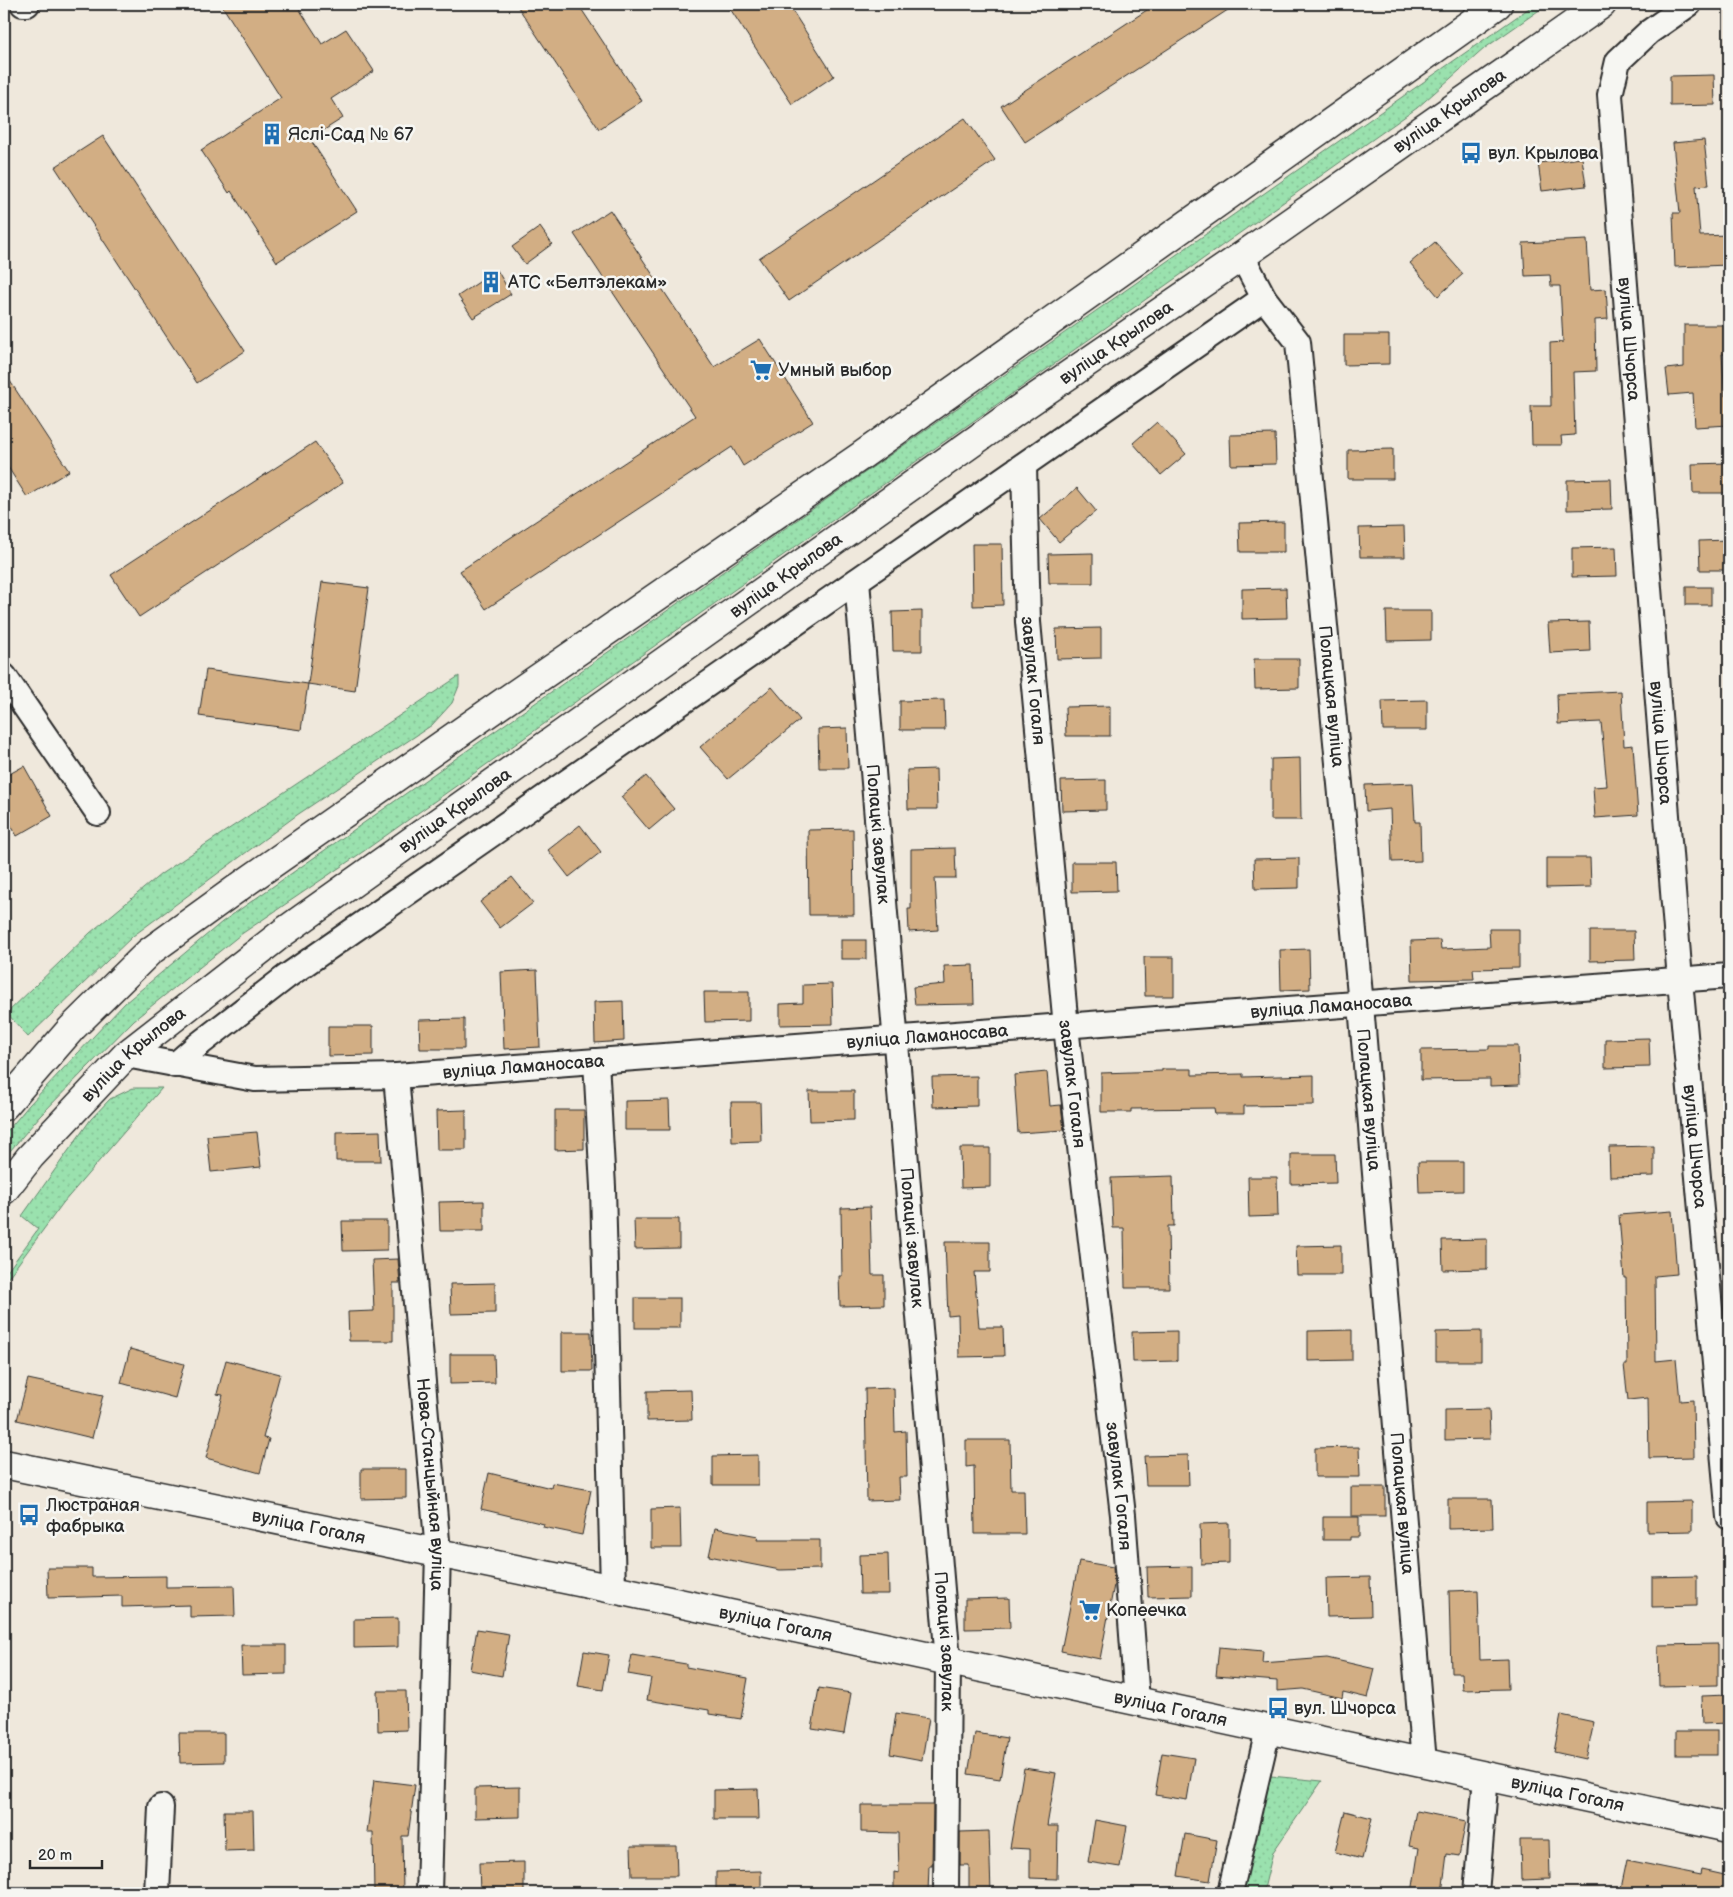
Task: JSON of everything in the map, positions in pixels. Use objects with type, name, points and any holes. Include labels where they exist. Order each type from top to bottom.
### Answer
[{"type":"main road","points":[[4,1106],[70,1028],[149,952],[254,876],[506,700],[861,456],[1498,4]]},
{"type":"main road","name":"вуліца Крылова","points":[[4,1190],[30,1157],[126,1055],[285,931],[1025,405],[1602,4]]},
{"type":"main road","name":"вуліца Гогаля","points":[[4,1464],[438,1552],[1729,1828]]},
{"type":"street","name":"вуліца Шчорса","points":[[1690,4],[1649,32],[1618,61],[1610,95],[1680,980],[1729,1517]]},
{"type":"street","name":"Полацкая вуліца","points":[[1242,256],[1264,298],[1298,342],[1361,1005],[1424,1763]]},
{"type":"street","points":[[175,1065],[198,1044],[286,977],[1264,298]]},
{"type":"street","name":"завулак Гогаля","points":[[1024,466],[1028,622],[1066,1027],[1123,1515],[1137,1701]]},
{"type":"street","name":"Полацкі завулак","points":[[857,581],[948,1661],[946,1893]]},
{"type":"street","points":[[4,676],[98,813]]},
{"type":"street","name":"вуліца Ламаносава","points":[[126,1055],[256,1080],[396,1076],[1729,976]]},
{"type":"street","points":[[596,1061],[603,1187],[613,1589]]},
{"type":"street","name":"Нова-Станцыйная вуліца","points":[[396,1076],[438,1552],[429,1893]]},
{"type":"street","points":[[1230,1893],[1268,1730]]},
{"type":"street","points":[[1476,1893],[1486,1776]]},
{"type":"street","points":[[157,1893],[162,1808]]},
{"type":"green space","points":[[1535,4],[1548,4],[1485,48],[1417,108],[364,851],[240,935],[134,1020],[40,1116],[4,1158],[4,1135],[29,1105],[125,1003],[222,922]]},
{"type":"green space","points":[[459,676],[459,686],[452,703],[432,725],[297,815],[133,936],[28,1037],[7,1013],[90,933],[161,874]]},
{"type":"green space","points":[[133,1088],[162,1088],[63,1203],[4,1283],[4,1276],[38,1229],[22,1216],[91,1119],[110,1099]]},
{"type":"green space","points":[[1271,1776],[1322,1781],[1273,1852],[1263,1893],[1241,1893]]},
{"type":"building","name":"Яслі-Сад № 67","points":[[221,4],[296,4],[322,44],[346,29],[374,71],[331,99],[343,118],[310,139],[357,211],[277,262],[231,191],[229,193],[201,150],[281,98]]},
{"type":"building","points":[[516,4],[578,4],[642,101],[599,129]]},
{"type":"building","points":[[727,4],[788,4],[834,76],[792,104]]},
{"type":"building","points":[[1156,4],[1237,4],[1025,142],[1001,106]]},
{"type":"building","points":[[1714,75],[1715,105],[1670,106],[1670,76]]},
{"type":"building","points":[[965,118],[995,160],[789,301],[759,258]]},
{"type":"building","points":[[103,136],[245,351],[197,383],[55,167]]},
{"type":"building","points":[[1704,140],[1709,185],[1696,186],[1700,236],[1729,235],[1729,265],[1675,267],[1673,213],[1680,213],[1673,143]]},
{"type":"building","points":[[1582,158],[1586,186],[1542,191],[1538,163]]},
{"type":"building","points":[[610,210],[714,367],[760,339],[813,422],[743,466],[732,447],[486,609],[460,571],[695,416],[574,234]]},
{"type":"building","points":[[540,227],[552,244],[525,264],[512,247]]},
{"type":"building","points":[[1587,240],[1590,290],[1606,289],[1608,319],[1595,320],[1596,371],[1573,372],[1575,435],[1561,436],[1562,445],[1532,445],[1531,406],[1551,406],[1550,343],[1563,342],[1560,286],[1551,286],[1550,275],[1525,276],[1523,243]]},
{"type":"building","points":[[1435,242],[1463,274],[1438,296],[1410,263]]},
{"type":"building","name":"АТС «Белтэлекам»","points":[[497,270],[511,294],[473,318],[458,296]]},
{"type":"building","points":[[1684,325],[1728,325],[1729,354],[1722,354],[1725,396],[1729,396],[1729,425],[1695,427],[1693,393],[1669,395],[1666,369],[1684,367]]},
{"type":"building","points":[[1344,335],[1389,335],[1389,364],[1344,365]]},
{"type":"building","points":[[4,372],[69,471],[27,497],[4,461]]},
{"type":"building","points":[[1157,422],[1186,454],[1161,475],[1133,443]]},
{"type":"building","points":[[1275,434],[1276,464],[1231,465],[1230,435]]},
{"type":"building","points":[[315,442],[343,483],[139,617],[111,575]]},
{"type":"building","points":[[1393,449],[1393,479],[1348,479],[1348,450]]},
{"type":"building","points":[[1729,463],[1729,493],[1693,493],[1692,464]]},
{"type":"building","points":[[1611,479],[1612,509],[1567,510],[1567,480]]},
{"type":"building","points":[[1077,488],[1096,511],[1059,542],[1040,519]]},
{"type":"building","points":[[1284,522],[1284,552],[1240,552],[1239,523]]},
{"type":"building","points":[[1404,527],[1405,557],[1360,557],[1359,528]]},
{"type":"building","points":[[1729,540],[1729,570],[1700,570],[1699,541]]},
{"type":"building","points":[[972,544],[1002,544],[1003,605],[973,606]]},
{"type":"building","points":[[1616,547],[1617,576],[1572,577],[1572,548]]},
{"type":"building","points":[[1093,553],[1093,583],[1049,583],[1048,554]]},
{"type":"building","points":[[322,582],[369,588],[355,691],[308,684]]},
{"type":"building","points":[[1686,587],[1711,587],[1711,605],[1686,605]]},
{"type":"building","points":[[1286,588],[1287,618],[1242,619],[1242,589]]},
{"type":"building","points":[[922,611],[922,651],[893,651],[892,612]]},
{"type":"building","points":[[1386,611],[1431,611],[1431,640],[1387,641]]},
{"type":"building","points":[[1589,622],[1590,651],[1550,653],[1548,623]]},
{"type":"building","points":[[1101,628],[1101,658],[1057,659],[1056,629]]},
{"type":"building","points":[[1254,659],[1299,659],[1299,688],[1255,689]]},
{"type":"building","points":[[206,670],[308,684],[301,730],[199,716]]},
{"type":"building","points":[[772,687],[800,720],[728,779],[700,747]]},
{"type":"building","points":[[1621,691],[1624,746],[1633,745],[1638,815],[1595,818],[1593,787],[1607,786],[1601,722],[1558,724],[1557,694]]},
{"type":"building","points":[[944,700],[945,730],[900,730],[900,701]]},
{"type":"building","points":[[1427,700],[1427,730],[1383,730],[1382,701]]},
{"type":"building","points":[[1110,706],[1110,736],[1066,736],[1065,707]]},
{"type":"building","points":[[847,728],[848,768],[819,768],[818,729]]},
{"type":"building","points":[[1300,758],[1301,820],[1271,820],[1271,759]]},
{"type":"building","points":[[24,766],[52,816],[17,836],[4,813],[4,777]]},
{"type":"building","points":[[936,769],[937,809],[908,809],[907,770]]},
{"type":"building","points":[[646,776],[674,809],[649,830],[621,797]]},
{"type":"building","points":[[1106,780],[1106,810],[1062,811],[1061,781]]},
{"type":"building","points":[[1413,783],[1415,822],[1420,822],[1421,861],[1392,862],[1390,809],[1366,811],[1365,785]]},
{"type":"building","points":[[580,825],[601,852],[569,877],[548,850]]},
{"type":"building","points":[[853,829],[854,915],[809,915],[808,830]]},
{"type":"building","points":[[955,848],[956,878],[935,878],[938,930],[909,932],[908,909],[911,909],[911,849]]},
{"type":"building","points":[[1299,858],[1299,888],[1255,889],[1254,859]]},
{"type":"building","points":[[1546,858],[1590,858],[1591,887],[1546,888]]},
{"type":"building","points":[[1072,862],[1116,862],[1117,891],[1072,892]]},
{"type":"building","points":[[512,877],[533,903],[500,928],[480,902]]},
{"type":"building","points":[[1489,929],[1519,929],[1519,968],[1473,969],[1474,979],[1412,980],[1411,941],[1440,940],[1441,949],[1490,947]]},
{"type":"building","points":[[1590,931],[1634,931],[1635,960],[1590,961]]},
{"type":"building","points":[[841,940],[866,940],[866,959],[841,959]]},
{"type":"building","points":[[1309,949],[1310,989],[1281,990],[1280,950]]},
{"type":"building","points":[[1144,957],[1174,957],[1174,996],[1145,996]]},
{"type":"building","points":[[973,965],[974,1004],[915,1005],[913,987],[945,984],[944,966]]},
{"type":"building","points":[[537,970],[540,1047],[504,1049],[501,972]]},
{"type":"building","points":[[832,984],[833,1024],[780,1025],[780,1004],[803,1003],[803,985]]},
{"type":"building","points":[[704,992],[749,992],[749,1021],[705,1022]]},
{"type":"building","points":[[623,1001],[624,1041],[595,1043],[594,1002]]},
{"type":"building","points":[[464,1019],[464,1049],[420,1049],[419,1020]]},
{"type":"building","points":[[328,1026],[373,1026],[373,1055],[328,1056]]},
{"type":"building","points":[[1649,1038],[1650,1067],[1605,1068],[1605,1039]]},
{"type":"building","points":[[1489,1046],[1518,1046],[1519,1085],[1490,1086],[1490,1079],[1421,1080],[1421,1050],[1489,1049]]},
{"type":"building","points":[[1162,1069],[1192,1069],[1192,1075],[1243,1074],[1243,1077],[1314,1075],[1314,1105],[1244,1106],[1244,1114],[1215,1114],[1214,1108],[1131,1109],[1131,1112],[1101,1112],[1101,1073],[1162,1071]]},
{"type":"building","points":[[1047,1072],[1050,1106],[1061,1105],[1064,1130],[1018,1133],[1014,1075]]},
{"type":"building","points":[[977,1076],[977,1106],[933,1107],[932,1077]]},
{"type":"building","points":[[809,1091],[854,1091],[854,1120],[810,1121]]},
{"type":"building","points":[[669,1100],[670,1130],[625,1130],[625,1101]]},
{"type":"building","points":[[731,1102],[760,1102],[761,1141],[732,1142]]},
{"type":"building","points":[[466,1110],[466,1150],[437,1150],[436,1111]]},
{"type":"building","points":[[555,1110],[584,1110],[584,1149],[555,1150]]},
{"type":"building","points":[[380,1131],[381,1161],[336,1161],[336,1132]]},
{"type":"building","points":[[257,1132],[261,1167],[211,1172],[207,1136]]},
{"type":"building","points":[[1654,1146],[1654,1176],[1610,1177],[1609,1147]]},
{"type":"building","points":[[960,1148],[990,1148],[990,1187],[961,1188]]},
{"type":"building","points":[[1291,1154],[1335,1154],[1336,1183],[1291,1184]]},
{"type":"building","points":[[1418,1162],[1463,1162],[1463,1191],[1419,1192]]},
{"type":"building","points":[[1173,1176],[1174,1226],[1168,1226],[1169,1288],[1125,1288],[1124,1228],[1113,1228],[1111,1178]]},
{"type":"building","points":[[1248,1177],[1277,1177],[1278,1216],[1249,1217]]},
{"type":"building","points":[[484,1201],[484,1231],[440,1231],[439,1202]]},
{"type":"building","points":[[870,1207],[872,1275],[884,1275],[884,1305],[840,1306],[839,1276],[842,1276],[841,1208]]},
{"type":"building","points":[[1672,1211],[1677,1274],[1655,1276],[1656,1361],[1676,1359],[1680,1401],[1693,1400],[1694,1457],[1649,1458],[1648,1398],[1628,1400],[1624,1365],[1627,1365],[1626,1278],[1624,1278],[1619,1215]]},
{"type":"building","points":[[634,1219],[679,1219],[679,1248],[635,1249]]},
{"type":"building","points":[[342,1221],[387,1221],[387,1250],[343,1251]]},
{"type":"building","points":[[1487,1239],[1487,1269],[1443,1270],[1442,1240]]},
{"type":"building","points":[[945,1242],[990,1242],[990,1272],[974,1272],[979,1327],[1003,1327],[1004,1356],[959,1357],[958,1315],[948,1316]]},
{"type":"building","points":[[1341,1245],[1341,1275],[1297,1275],[1296,1246]]},
{"type":"building","points":[[398,1259],[400,1283],[393,1283],[393,1341],[349,1341],[348,1312],[374,1311],[372,1260]]},
{"type":"building","points":[[495,1283],[495,1313],[451,1314],[450,1284]]},
{"type":"building","points":[[635,1298],[680,1298],[680,1328],[635,1328]]},
{"type":"building","points":[[1352,1330],[1352,1360],[1308,1361],[1308,1331]]},
{"type":"building","points":[[1177,1331],[1177,1361],[1133,1362],[1132,1332]]},
{"type":"building","points":[[1481,1331],[1481,1361],[1436,1361],[1436,1332]]},
{"type":"building","points":[[562,1332],[591,1332],[592,1371],[562,1371]]},
{"type":"building","points":[[130,1349],[184,1364],[175,1398],[121,1383]]},
{"type":"building","points":[[450,1354],[494,1354],[495,1383],[450,1384]]},
{"type":"building","points":[[226,1360],[280,1374],[263,1438],[269,1439],[260,1473],[206,1458],[223,1395],[217,1394]]},
{"type":"building","points":[[28,1379],[103,1395],[92,1438],[17,1420]]},
{"type":"building","points":[[894,1388],[895,1432],[906,1431],[907,1477],[899,1477],[900,1500],[867,1501],[865,1389]]},
{"type":"building","points":[[691,1390],[692,1420],[647,1421],[647,1391]]},
{"type":"building","points":[[1489,1409],[1490,1439],[1445,1440],[1445,1410]]},
{"type":"building","points":[[966,1440],[1010,1440],[1011,1490],[1024,1490],[1025,1534],[975,1534],[974,1466],[966,1467]]},
{"type":"building","points":[[1359,1447],[1360,1477],[1315,1477],[1315,1448]]},
{"type":"building","points":[[758,1455],[758,1485],[713,1485],[713,1456]]},
{"type":"building","points":[[1188,1455],[1189,1485],[1146,1485],[1144,1456]]},
{"type":"building","points":[[361,1469],[406,1469],[406,1498],[361,1499]]},
{"type":"building","points":[[489,1473],[551,1488],[552,1483],[591,1490],[582,1535],[543,1527],[544,1524],[481,1509]]},
{"type":"building","points":[[1351,1487],[1385,1487],[1385,1516],[1351,1516]]},
{"type":"building","points":[[1448,1499],[1492,1499],[1493,1528],[1448,1529]]},
{"type":"building","points":[[1692,1501],[1692,1531],[1647,1532],[1647,1502]]},
{"type":"building","points":[[680,1508],[681,1548],[651,1548],[651,1509]]},
{"type":"building","points":[[1323,1517],[1359,1517],[1359,1537],[1350,1537],[1350,1540],[1323,1540]]},
{"type":"building","points":[[1229,1523],[1229,1563],[1201,1564],[1200,1524]]},
{"type":"building","points":[[715,1528],[758,1536],[757,1540],[820,1540],[820,1569],[780,1570],[709,1556]]},
{"type":"building","points":[[888,1554],[889,1594],[860,1594],[859,1555]]},
{"type":"building","name":"Копеечка","points":[[1079,1561],[1113,1567],[1114,1585],[1100,1659],[1061,1651]]},
{"type":"building","points":[[1192,1566],[1192,1596],[1148,1597],[1147,1567]]},
{"type":"building","points":[[47,1568],[92,1568],[92,1577],[166,1576],[166,1587],[234,1586],[235,1616],[190,1617],[190,1605],[122,1607],[122,1596],[48,1598]]},
{"type":"building","points":[[1697,1576],[1697,1606],[1652,1607],[1652,1577]]},
{"type":"building","points":[[1370,1577],[1371,1616],[1327,1617],[1326,1578]]},
{"type":"building","points":[[1478,1590],[1480,1660],[1507,1659],[1508,1689],[1463,1690],[1462,1673],[1451,1673],[1449,1591]]},
{"type":"building","points":[[1009,1598],[1010,1628],[965,1629],[965,1599]]},
{"type":"building","points":[[398,1618],[398,1647],[354,1648],[354,1619]]},
{"type":"building","points":[[477,1629],[509,1634],[502,1676],[470,1670]]},
{"type":"building","points":[[1718,1644],[1718,1685],[1659,1686],[1658,1645]]},
{"type":"building","points":[[241,1645],[286,1645],[286,1674],[242,1675]]},
{"type":"building","points":[[1219,1647],[1263,1651],[1262,1663],[1327,1658],[1375,1669],[1368,1698],[1343,1692],[1342,1698],[1303,1689],[1277,1691],[1277,1681],[1216,1676]]},
{"type":"building","points":[[584,1651],[609,1655],[603,1690],[578,1686]]},
{"type":"building","points":[[632,1655],[686,1664],[686,1667],[748,1678],[741,1719],[709,1714],[709,1710],[647,1700],[651,1678],[628,1674]]},
{"type":"building","points":[[819,1688],[851,1693],[844,1734],[812,1729]]},
{"type":"building","points":[[377,1691],[406,1691],[407,1730],[378,1731]]},
{"type":"building","points":[[1728,1695],[1729,1723],[1703,1724],[1702,1696]]},
{"type":"building","points":[[896,1713],[929,1718],[922,1760],[890,1754]]},
{"type":"building","points":[[1561,1715],[1594,1722],[1586,1759],[1554,1752]]},
{"type":"building","points":[[1676,1731],[1717,1731],[1717,1755],[1676,1755]]},
{"type":"building","points":[[179,1733],[224,1733],[224,1762],[180,1763]]},
{"type":"building","points":[[975,1733],[1007,1738],[1000,1779],[968,1774]]},
{"type":"building","points":[[1162,1753],[1194,1758],[1187,1800],[1155,1795]]},
{"type":"building","points":[[1024,1768],[1056,1773],[1047,1826],[1058,1826],[1057,1879],[1030,1878],[1030,1849],[1010,1848]]},
{"type":"building","points":[[374,1780],[415,1785],[408,1836],[402,1836],[403,1893],[374,1893],[373,1832],[367,1832]]},
{"type":"building","points":[[520,1787],[520,1817],[475,1818],[475,1788]]},
{"type":"building","points":[[758,1789],[759,1819],[714,1819],[714,1790]]},
{"type":"building","points":[[861,1805],[933,1805],[932,1865],[929,1865],[928,1893],[894,1893],[894,1872],[899,1873],[898,1833],[861,1832]]},
{"type":"building","points":[[224,1811],[253,1811],[254,1850],[225,1851]]},
{"type":"building","points":[[1345,1811],[1372,1818],[1362,1859],[1335,1852]]},
{"type":"building","points":[[1416,1811],[1466,1821],[1459,1856],[1447,1854],[1442,1893],[1412,1893],[1419,1848],[1409,1846]]},
{"type":"building","points":[[1095,1820],[1127,1826],[1120,1867],[1088,1862]]},
{"type":"building","points":[[989,1831],[991,1893],[969,1893],[969,1865],[960,1865],[960,1832]]},
{"type":"building","points":[[1185,1834],[1217,1840],[1210,1881],[1178,1876]]},
{"type":"building","points":[[1520,1840],[1549,1840],[1550,1879],[1521,1880]]},
{"type":"building","points":[[631,1846],[676,1846],[677,1876],[632,1876]]},
{"type":"building","points":[[1627,1860],[1701,1875],[1702,1870],[1729,1876],[1729,1893],[1620,1893]]},
{"type":"building","points":[[524,1862],[524,1892],[480,1893],[479,1863]]},
{"type":"building","points":[[761,1871],[761,1893],[716,1893],[716,1872]]},
{"type":"place","name":"Яслі-Сад № 67","points":[[272,134]]},
{"type":"place","name":"вул. Крылова","points":[[1471,153]]},
{"type":"place","name":"АТС «Белтэлекам»","points":[[491,282]]},
{"type":"place","name":"Умный выбор","points":[[761,370]]},
{"type":"place","name":"Люстраная фабрыка","points":[[29,1515]]},
{"type":"place","name":"Копеечка","points":[[1090,1610]]},
{"type":"place","name":"вул. Шчорса","points":[[1278,1708]]}]
